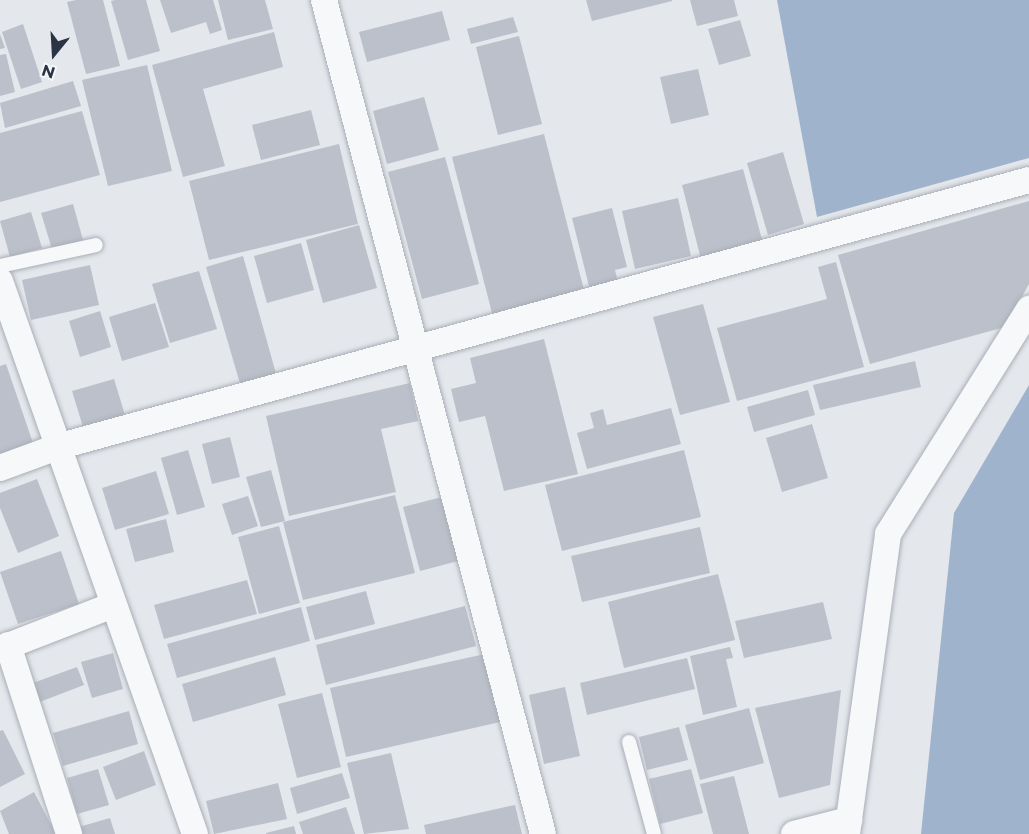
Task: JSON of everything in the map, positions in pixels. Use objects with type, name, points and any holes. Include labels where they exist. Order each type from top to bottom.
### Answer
[{"type":"street","points":[[324,0],[418,349],[543,834]]},
{"type":"street","points":[[0,468],[57,447],[1029,180]]},
{"type":"street","points":[[0,281],[195,834]]},
{"type":"street","points":[[794,834],[848,827],[888,534],[1029,309]]},
{"type":"street","points":[[69,834],[4,647],[113,605]]},
{"type":"lane","points":[[0,266],[96,245]]},
{"type":"lane","points":[[629,742],[654,834]]},
{"type":"water","points":[[777,0],[1029,0],[1029,158],[817,217]]},
{"type":"water","points":[[1029,385],[1029,834],[921,834],[954,513]]},
{"type":"building","points":[[103,0],[120,66],[86,74],[67,2]]},
{"type":"building","points":[[146,0],[160,51],[128,60],[111,1]]},
{"type":"building","points":[[160,0],[213,0],[222,30],[210,34],[206,22],[171,33]]},
{"type":"building","points":[[218,0],[265,0],[273,29],[228,40]]},
{"type":"building","points":[[586,0],[672,0],[672,1],[592,21]]},
{"type":"building","points":[[690,0],[734,0],[738,16],[697,26]]},
{"type":"building","points":[[442,11],[450,40],[367,62],[359,32]]},
{"type":"building","points":[[513,17],[518,32],[471,44],[467,29]]},
{"type":"building","points":[[740,20],[751,56],[719,65],[708,29]]},
{"type":"building","points":[[23,24],[42,82],[21,89],[2,32]]},
{"type":"building","points":[[274,32],[283,67],[203,89],[225,166],[183,177],[152,65]]},
{"type":"building","points":[[0,34],[5,48],[0,49]]},
{"type":"building","points":[[519,36],[542,124],[498,135],[476,47]]},
{"type":"building","points":[[6,54],[15,92],[0,96],[0,55]]},
{"type":"building","points":[[147,65],[172,171],[108,186],[82,80]]},
{"type":"building","points":[[698,69],[709,115],[671,124],[660,77]]},
{"type":"building","points":[[73,81],[81,106],[5,128],[0,103]]},
{"type":"building","points":[[424,97],[439,150],[387,164],[373,111]]},
{"type":"building","points":[[311,110],[320,145],[261,160],[252,125]]},
{"type":"building","points":[[82,111],[100,175],[0,202],[0,133]]},
{"type":"building","points":[[544,134],[585,294],[493,317],[452,157]]},
{"type":"building","points":[[339,144],[358,224],[209,260],[189,181]]},
{"type":"building","points":[[783,152],[804,224],[768,235],[747,163]]},
{"type":"building","points":[[445,157],[479,284],[422,299],[388,172]]},
{"type":"building","points":[[743,169],[764,247],[702,263],[682,185]]},
{"type":"building","points":[[678,198],[691,256],[635,269],[622,211]]},
{"type":"building","points":[[1029,201],[1029,284],[1005,327],[870,364],[838,255]]},
{"type":"building","points":[[73,204],[83,240],[52,249],[41,213]]},
{"type":"building","points":[[612,208],[627,267],[615,270],[620,290],[592,298],[572,218]]},
{"type":"building","points":[[31,212],[42,248],[10,257],[0,221]]},
{"type":"building","points":[[359,225],[377,288],[323,303],[306,240]]},
{"type":"building","points":[[301,243],[314,290],[267,303],[254,256]]},
{"type":"building","points":[[243,256],[277,377],[241,387],[206,267]]},
{"type":"building","points":[[836,262],[864,367],[737,401],[717,328],[827,299],[818,267]]},
{"type":"building","points":[[90,265],[99,305],[31,320],[22,280]]},
{"type":"building","points":[[199,271],[217,329],[170,343],[152,284]]},
{"type":"building","points":[[155,303],[169,347],[122,361],[109,317]]},
{"type":"building","points":[[703,304],[730,402],[680,415],[653,317]]},
{"type":"building","points":[[100,311],[111,347],[80,357],[69,321]]},
{"type":"building","points":[[544,339],[578,474],[504,491],[485,416],[459,422],[451,389],[476,383],[470,358]]},
{"type":"building","points":[[915,361],[921,387],[820,410],[813,385]]},
{"type":"building","points":[[6,364],[33,443],[0,454],[0,366]]},
{"type":"building","points":[[114,379],[125,415],[83,427],[72,391]]},
{"type":"building","points":[[410,383],[418,421],[381,429],[396,492],[289,516],[266,416]]},
{"type":"building","points":[[808,390],[815,415],[754,432],[747,407]]},
{"type":"building","points":[[671,408],[681,444],[587,469],[577,433],[594,428],[590,413],[603,409],[607,425]]},
{"type":"building","points":[[812,424],[828,478],[782,492],[766,438]]},
{"type":"building","points":[[230,437],[240,477],[212,484],[202,444]]},
{"type":"building","points":[[188,450],[205,507],[177,515],[161,458]]},
{"type":"building","points":[[684,450],[701,517],[562,551],[545,485]]},
{"type":"building","points":[[271,470],[285,521],[261,527],[246,477]]},
{"type":"building","points":[[156,471],[169,514],[115,530],[102,488]]},
{"type":"building","points":[[37,479],[59,536],[18,553],[0,508],[0,493]]},
{"type":"building","points":[[395,495],[415,573],[303,600],[283,522]]},
{"type":"building","points":[[248,496],[258,526],[232,535],[222,504]]},
{"type":"building","points":[[442,497],[458,561],[420,571],[403,507]]},
{"type":"building","points":[[166,519],[174,552],[135,562],[126,529]]},
{"type":"building","points":[[279,526],[300,603],[259,614],[238,537]]},
{"type":"building","points":[[700,527],[710,573],[582,602],[571,556]]},
{"type":"building","points":[[61,551],[79,604],[18,624],[0,572]]},
{"type":"building","points":[[718,574],[735,640],[624,668],[608,602]]},
{"type":"building","points":[[247,580],[257,614],[164,639],[154,605]]},
{"type":"building","points":[[366,591],[375,624],[315,640],[306,607]]},
{"type":"building","points":[[823,602],[832,639],[744,658],[735,621]]},
{"type":"building","points":[[465,606],[476,646],[326,685],[316,645]]},
{"type":"building","points":[[301,607],[310,641],[177,678],[167,644]]},
{"type":"building","points":[[730,647],[733,658],[726,659],[737,707],[703,715],[690,656]]},
{"type":"building","points":[[113,653],[123,689],[92,698],[81,662]]},
{"type":"building","points":[[485,654],[500,722],[346,757],[330,688]]},
{"type":"building","points":[[275,657],[286,695],[193,722],[182,684]]},
{"type":"building","points":[[687,658],[695,689],[587,715],[580,683]]},
{"type":"building","points":[[77,667],[84,685],[37,703],[30,684]]},
{"type":"building","points":[[565,687],[580,756],[544,764],[529,695]]},
{"type":"building","points":[[841,690],[830,785],[779,798],[755,708]]},
{"type":"building","points":[[322,693],[341,767],[297,778],[278,704]]},
{"type":"building","points":[[749,708],[764,763],[700,780],[685,725]]},
{"type":"building","points":[[129,711],[138,744],[63,766],[53,733]]},
{"type":"building","points":[[679,727],[688,760],[647,770],[639,737]]},
{"type":"building","points":[[3,730],[25,774],[0,787],[0,731]]},
{"type":"building","points":[[144,751],[156,785],[116,800],[103,767]]},
{"type":"building","points":[[391,753],[409,829],[364,834],[347,763]]},
{"type":"building","points":[[98,769],[109,805],[77,814],[67,778]]},
{"type":"building","points":[[691,769],[703,813],[660,824],[649,779]]},
{"type":"building","points":[[342,773],[350,798],[297,814],[290,788]]},
{"type":"building","points":[[734,776],[749,834],[713,834],[700,784]]},
{"type":"building","points":[[278,783],[287,819],[214,834],[206,801]]},
{"type":"building","points":[[34,792],[56,834],[9,834],[0,811]]},
{"type":"building","points":[[515,805],[522,834],[426,834],[424,825]]},
{"type":"building","points":[[346,807],[355,834],[303,834],[299,822]]},
{"type":"building","points":[[110,818],[115,834],[81,834],[79,827]]},
{"type":"building","points":[[294,826],[296,834],[266,834],[266,833]]}]
